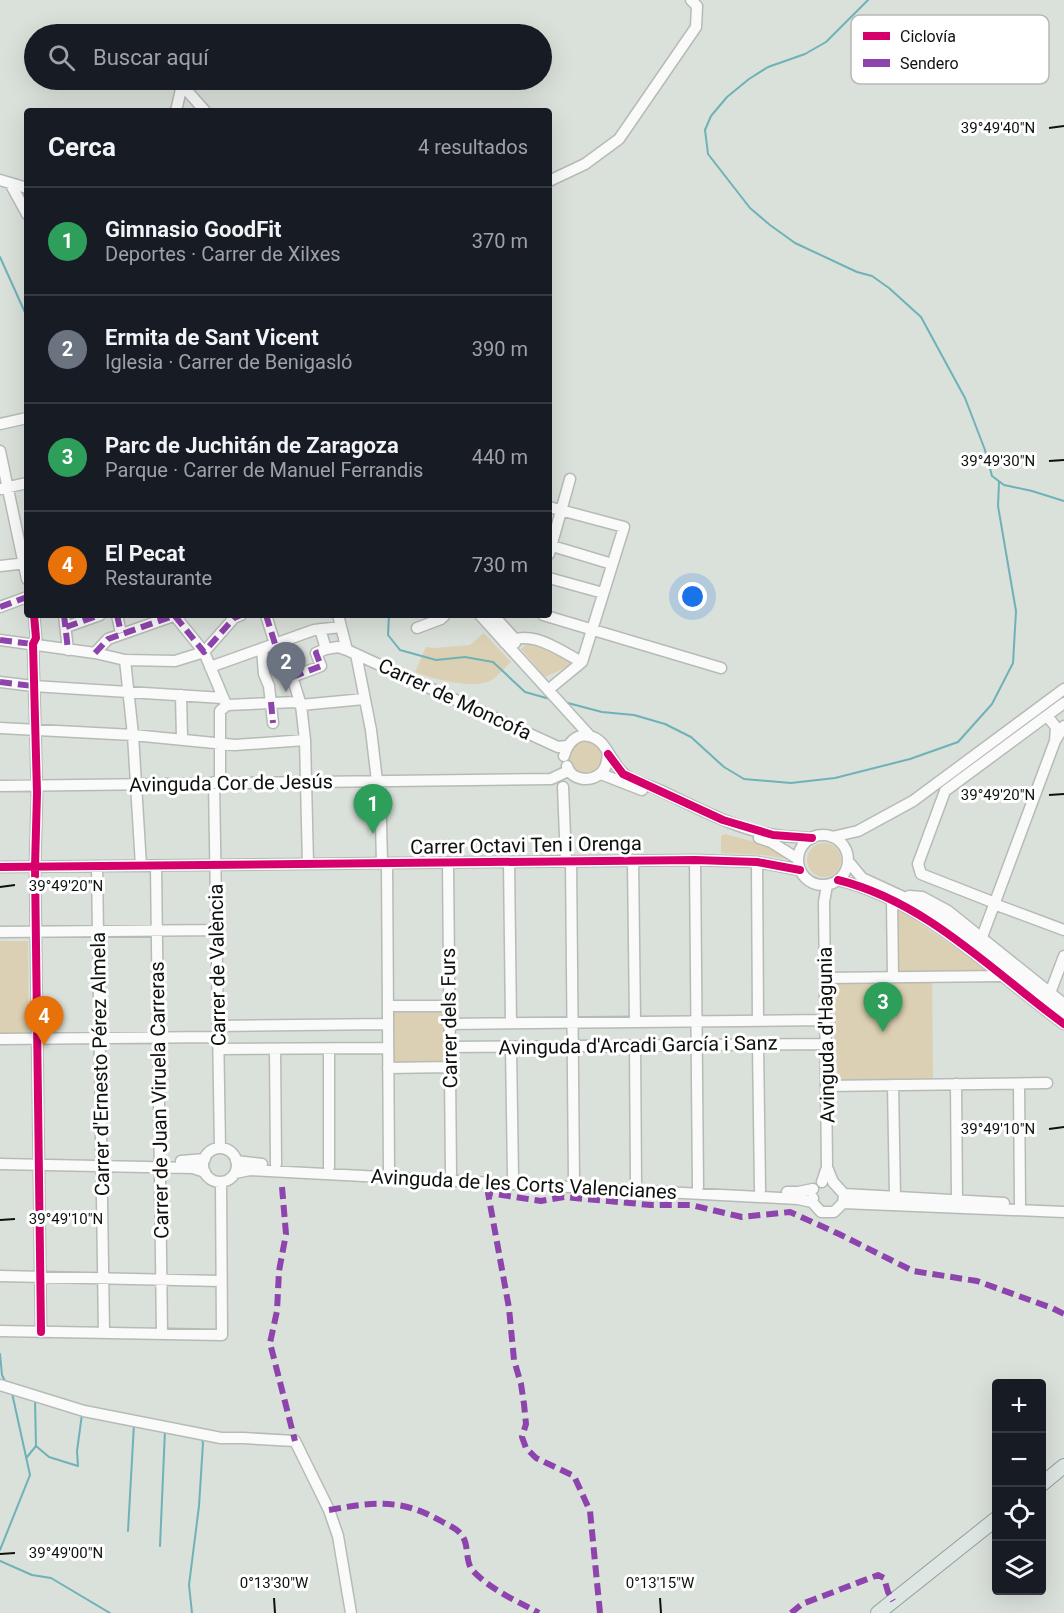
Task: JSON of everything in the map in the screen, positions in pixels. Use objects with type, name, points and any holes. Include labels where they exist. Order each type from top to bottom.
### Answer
[{"type":"main road","points":[[1046,1480],[1064,1466]]},
{"type":"main road","points":[[878,1613],[992,1522]]},
{"type":"street","points":[[552,180],[585,164],[620,139],[696,27],[697,6],[691,0]]},
{"type":"street","points":[[177,108],[181,90]]},
{"type":"street","points":[[186,90],[202,108]]},
{"type":"street","points":[[9,185],[24,188]]},
{"type":"street","points":[[9,185],[24,195]]},
{"type":"street","points":[[9,185],[24,208]]},
{"type":"street","points":[[0,424],[24,419]]},
{"type":"street","points":[[0,451],[4,488],[24,556]]},
{"type":"street","points":[[552,541],[570,479]]},
{"type":"street","points":[[4,488],[24,484]]},
{"type":"street","points":[[548,690],[582,662],[624,527],[552,508]]},
{"type":"street","points":[[552,549],[612,564]]},
{"type":"street","points":[[0,566],[24,563]]},
{"type":"street","points":[[552,579],[603,593]]},
{"type":"street","points":[[0,607],[24,598]]},
{"type":"street","points":[[34,618],[41,1332]]},
{"type":"street","points":[[64,618],[72,650]]},
{"type":"street","points":[[66,627],[92,618]]},
{"type":"street","points":[[118,618],[121,633]]},
{"type":"street","points":[[95,653],[108,639],[167,618]]},
{"type":"street","points":[[178,618],[204,652],[225,702]]},
{"type":"street","points":[[0,640],[95,653],[124,660],[175,661],[204,652],[234,618]]},
{"type":"street","points":[[267,618],[301,705],[305,740],[308,864]]},
{"type":"street","points":[[417,628],[442,618]]},
{"type":"street","points":[[483,618],[510,641],[539,639],[582,662]]},
{"type":"street","points":[[495,618],[516,655],[590,736],[602,742],[622,774],[723,820],[773,835],[832,837],[841,843],[862,878],[927,908],[1064,1015]]},
{"type":"street","points":[[552,618],[721,668]]},
{"type":"street","points":[[210,667],[340,622],[352,652],[364,699],[379,781],[388,1006],[389,1171]]},
{"type":"street","points":[[317,630],[323,650]]},
{"type":"street","points":[[292,677],[321,666],[316,653],[323,650],[338,646],[352,652]]},
{"type":"street","points":[[262,649],[273,723]]},
{"type":"street","name":"Carrer de Moncofa","points":[[352,652],[566,747]]},
{"type":"street","points":[[124,660],[130,691],[141,866]]},
{"type":"street","points":[[0,682],[181,695],[225,702],[296,702],[301,705],[364,699]]},
{"type":"street","points":[[832,837],[858,831],[913,801],[1064,689]]},
{"type":"street","points":[[181,695],[182,738]]},
{"type":"street","name":"Carrer de València","points":[[220,1148],[216,865],[220,711],[225,702]]},
{"type":"street","points":[[1064,703],[945,791],[918,864],[921,874],[1064,930]]},
{"type":"street","points":[[569,713],[566,747],[572,774],[563,787],[568,861],[573,1023],[574,1180]]},
{"type":"street","points":[[1047,716],[1056,727],[1055,741]]},
{"type":"street","points":[[982,937],[1055,741],[1064,726]]},
{"type":"street","points":[[0,728],[182,738],[235,745],[305,740]]},
{"type":"street","points":[[566,747],[582,736],[590,736]]},
{"type":"street","points":[[572,774],[588,779],[601,774],[607,765],[608,754]]},
{"type":"street","name":"Avinguda Cor de Jesús","points":[[0,786],[552,778],[572,774]]},
{"type":"street","points":[[601,774],[722,826],[771,842],[799,865],[807,879],[822,885],[838,880],[860,885],[920,913],[1064,1024]]},
{"type":"street","points":[[913,801],[926,797],[954,778],[965,776]]},
{"type":"street","points":[[552,778],[563,787]]},
{"type":"street","points":[[838,880],[845,871],[847,856],[858,831]]},
{"type":"street","points":[[799,865],[802,847],[812,838]]},
{"type":"street","points":[[695,860],[698,1187]]},
{"type":"street","name":"Carrer Octavi Ten i Orenga","points":[[0,867],[695,860],[799,865]]},
{"type":"street","points":[[633,861],[635,1022]]},
{"type":"street","points":[[509,862],[511,1023]]},
{"type":"street","points":[[757,862],[758,1021]]},
{"type":"street","name":"Carrer dels Furs","points":[[448,863],[451,1174]]},
{"type":"street","name":"Carrer d'Ernesto Pérez Almela","points":[[97,866],[104,1333]]},
{"type":"street","name":"Carrer de Juan Viruela Carreras","points":[[156,866],[162,1334]]},
{"type":"street","name":"Avinguda d'Hagunia","points":[[822,885],[827,1167],[823,1184]]},
{"type":"street","points":[[904,896],[922,897],[948,911],[1064,1004]]},
{"type":"street","points":[[892,900],[893,977]]},
{"type":"street","points":[[0,932],[217,930]]},
{"type":"street","points":[[1050,993],[1064,956]]},
{"type":"street","points":[[825,978],[1001,976]]},
{"type":"street","points":[[388,1006],[449,1006]]},
{"type":"street","name":"Avinguda d'Arcadi García i Sanz","points":[[449,1024],[825,1020]]},
{"type":"street","points":[[0,1039],[158,1038],[218,1031],[388,1024]]},
{"type":"street","points":[[758,1044],[760,1190]]},
{"type":"street","name":"Avinguda d'Arcadi García i Sanz","points":[[450,1047],[826,1044]]},
{"type":"street","points":[[635,1046],[636,1184]]},
{"type":"street","points":[[511,1047],[513,1177]]},
{"type":"street","points":[[328,1048],[329,1167]]},
{"type":"street","points":[[219,1050],[388,1048]]},
{"type":"street","points":[[275,1049],[276,1164]]},
{"type":"street","points":[[388,1068],[450,1067]]},
{"type":"street","points":[[826,1086],[1047,1083]]},
{"type":"street","points":[[956,1084],[957,1200]]},
{"type":"street","points":[[1019,1084],[1020,1204]]},
{"type":"street","points":[[893,1085],[895,1197]]},
{"type":"street","points":[[0,1157],[39,1161],[160,1164],[193,1168],[221,1182],[235,1173],[236,1161],[230,1152],[220,1148],[211,1151],[205,1159],[205,1172]]},
{"type":"street","points":[[160,1164],[205,1159]]},
{"type":"street","points":[[0,1164],[39,1161]]},
{"type":"street","name":"Avinguda de les Corts Valencianes","points":[[236,1161],[798,1192],[823,1184]]},
{"type":"street","name":"Avinguda de les Corts Valencianes","points":[[235,1173],[250,1170],[298,1172],[798,1199],[812,1203],[821,1212],[834,1212],[843,1199]]},
{"type":"street","points":[[0,1331],[222,1335],[221,1182]]},
{"type":"street","points":[[812,1203],[823,1184],[843,1199],[1064,1212]]},
{"type":"street","points":[[843,1199],[895,1197],[1064,1205]]},
{"type":"street","points":[[0,1276],[221,1281]]},
{"type":"street","points":[[0,1385],[84,1411],[221,1438],[295,1442],[325,1500],[338,1536],[351,1613]]},
{"type":"shaded area","points":[[484,633],[511,662],[490,681],[463,684],[415,672],[426,647],[470,645]]},
{"type":"shaded area","points":[[529,642],[572,661],[571,665],[545,677],[521,649]]},
{"type":"shaded area","points":[[586,741],[598,746],[603,758],[598,770],[586,775],[574,770],[569,758],[574,746]]},
{"type":"shaded area","points":[[725,834],[774,849],[787,859],[764,855],[721,853],[721,836]]},
{"type":"shaded area","points":[[824,843],[836,848],[841,860],[836,872],[824,877],[812,872],[807,860],[812,848]]},
{"type":"shaded area","points":[[896,907],[991,972],[932,972],[933,1080],[835,1082],[834,983],[899,981]]},
{"type":"shaded area","points":[[0,941],[28,941],[29,1036],[0,1036]]},
{"type":"shaded area","points":[[391,1009],[445,1009],[445,1063],[392,1064]]},
{"type":"waterway","points":[[853,15],[868,0]]},
{"type":"waterway","points":[[851,17],[826,42],[805,54],[768,67],[727,97],[711,116],[705,130],[708,154],[750,208],[770,225],[795,243],[857,272],[872,276],[921,317],[965,398],[985,450],[992,476],[1004,485],[1064,501]]},
{"type":"waterway","points":[[0,257],[24,310]]},
{"type":"waterway","points":[[564,702],[602,712],[634,715],[665,724],[691,737],[724,767],[744,779],[791,783],[835,778],[910,759],[958,742],[992,704],[1013,663],[1016,611],[998,506],[999,482]]},
{"type":"waterway","points":[[389,618],[388,635],[400,650],[436,660],[465,657],[493,662],[525,692],[550,699]]},
{"type":"waterway","points":[[0,1354],[2,1375],[6,1383]]},
{"type":"waterway","points":[[0,1550],[30,1475],[12,1393]]},
{"type":"waterway","points":[[27,1457],[36,1446],[35,1400]]},
{"type":"waterway","points":[[36,1446],[49,1457],[78,1466],[77,1451],[82,1414]]},
{"type":"waterway","points":[[128,1531],[134,1424]]},
{"type":"waterway","points":[[160,1546],[165,1430]]},
{"type":"waterway","points":[[192,1613],[189,1585],[199,1506],[203,1443],[201,1438]]},
{"type":"waterway","points":[[0,1561],[32,1575],[51,1578],[110,1613]]},
{"type":"marked path","points":[[0,607],[24,598]]},
{"type":"marked path","points":[[64,618],[68,650]]},
{"type":"marked path","points":[[66,627],[92,618]]},
{"type":"marked path","points":[[118,618],[121,633]]},
{"type":"marked path","points":[[95,653],[108,639],[168,618]]},
{"type":"marked path","points":[[177,618],[204,652],[234,618]]},
{"type":"marked path","points":[[267,618],[275,644]]},
{"type":"marked path","points":[[0,640],[33,644]]},
{"type":"marked path","points":[[292,677],[321,666],[316,653],[320,652]]},
{"type":"marked path","points":[[0,682],[33,686]]},
{"type":"marked path","points":[[271,702],[273,723]]},
{"type":"marked path","points":[[282,1187],[286,1234],[279,1271],[277,1311],[270,1343],[295,1441]]},
{"type":"marked path","points":[[600,1613],[590,1511],[574,1476],[536,1458],[526,1448],[522,1437],[526,1424],[524,1404],[514,1360],[509,1308],[488,1193],[541,1201],[564,1197],[651,1205],[691,1205],[742,1217],[790,1212],[913,1271],[977,1281],[1064,1314]]},
{"type":"marked path","points":[[329,1510],[359,1505],[386,1504],[412,1508],[426,1514],[461,1534],[471,1567],[480,1578],[504,1595],[539,1613]]},
{"type":"marked path","points":[[791,1613],[802,1604],[878,1575],[884,1578],[893,1601]]},
{"type":"cycle path","points":[[34,618],[41,1332]]},
{"type":"cycle path","points":[[608,754],[623,774],[723,820],[773,835],[812,838]]},
{"type":"cycle path","points":[[0,867],[695,860],[757,862],[800,870]]},
{"type":"cycle path","points":[[838,880],[870,890],[901,904],[930,922],[985,961],[1064,1024]]},
{"type":"place","name":"Ermita de Sant Vicent","points":[[286,692]]},
{"type":"place","name":"Gimnasio GoodFit","points":[[373,834]]},
{"type":"place","name":"Parc de Juchitán de Zaragoza","points":[[883,1032]]},
{"type":"place","name":"El Pecat","points":[[44,1046]]}]
